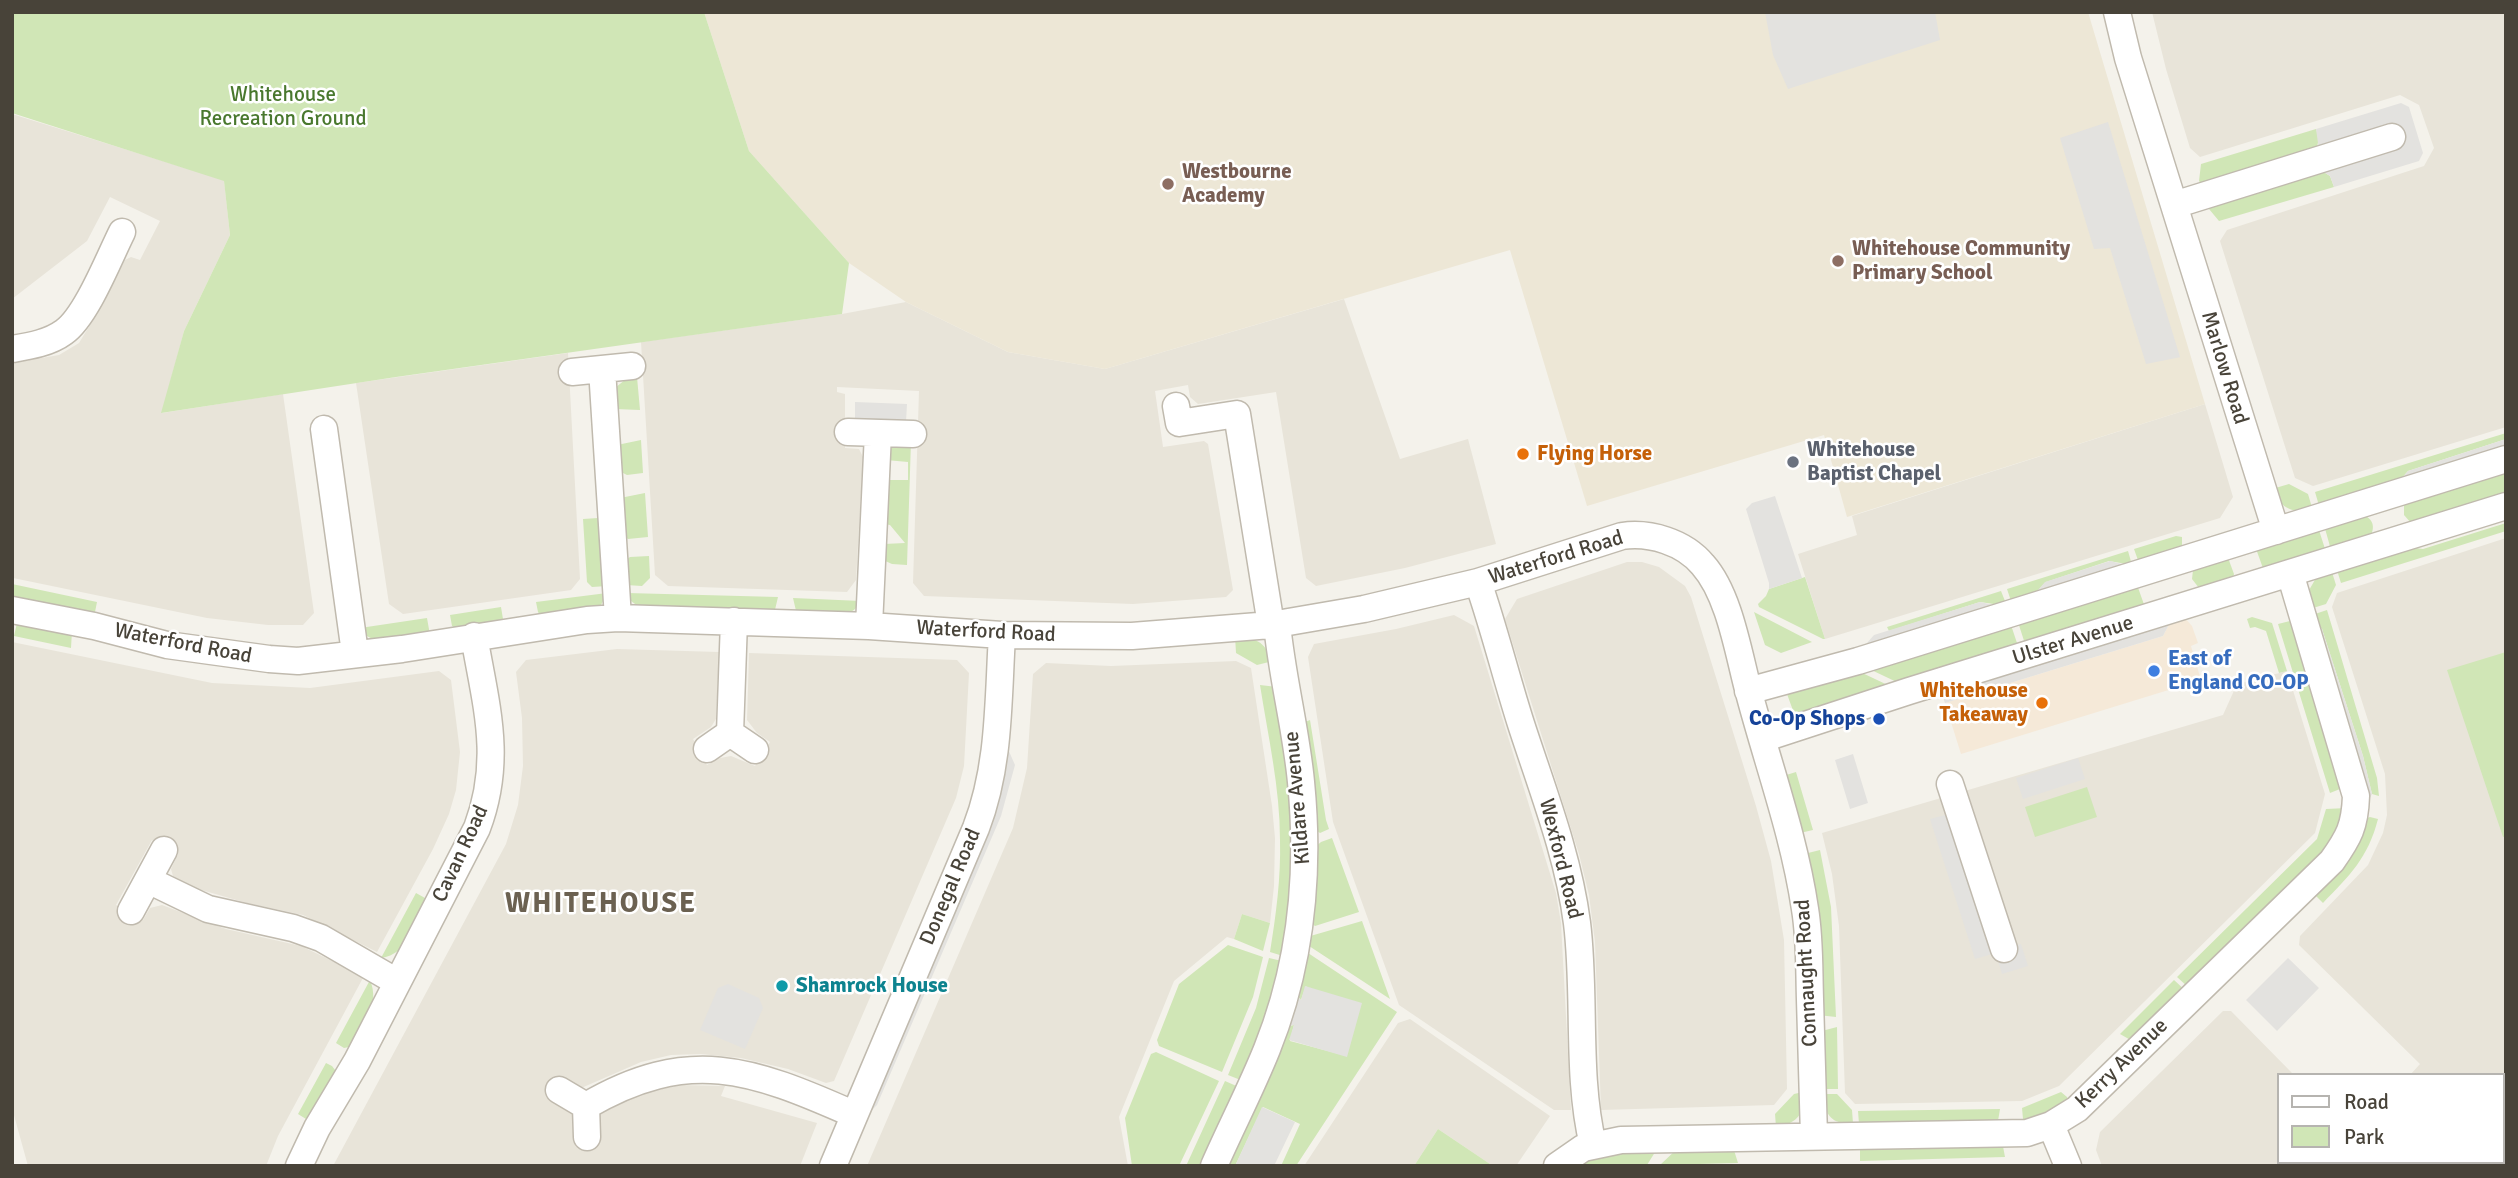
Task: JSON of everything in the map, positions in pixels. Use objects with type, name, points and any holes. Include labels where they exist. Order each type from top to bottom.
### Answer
[{"type":"street","name":"Marlow Road","points":[[2117,12],[2128,58],[2276,531]]},
{"type":"street","points":[[2174,205],[2392,137]]},
{"type":"street","points":[[12,349],[46,341],[72,326],[82,312],[122,233]]},
{"type":"street","points":[[572,372],[632,366]]},
{"type":"street","points":[[603,369],[618,618]]},
{"type":"street","points":[[1176,406],[1179,423],[1237,414],[1274,625]]},
{"type":"street","points":[[324,429],[355,653]]},
{"type":"street","points":[[848,432],[913,434]]},
{"type":"street","points":[[869,626],[878,433]]},
{"type":"street","points":[[1748,691],[1858,661],[2506,459]]},
{"type":"street","points":[[2381,498],[2393,540]]},
{"type":"street","name":"Ulster Avenue","points":[[1762,739],[2506,506]]},
{"type":"street","name":"Waterford Road","points":[[12,610],[94,626],[167,645],[298,661],[402,649],[587,620],[618,618],[869,626],[1002,635],[1132,636],[1274,625],[1364,610],[1478,582],[1622,536],[1639,534],[1674,543],[1703,565],[1717,587],[1748,691]]},
{"type":"street","points":[[2170,564],[2184,607]]},
{"type":"street","name":"Kerry Avenue","points":[[1557,1166],[1572,1154],[1593,1145],[1621,1140],[2020,1134],[2051,1125],[2069,1115],[2332,861],[2347,841],[2355,822],[2356,796],[2290,573]]},
{"type":"street","name":"Wexford Road","points":[[1478,582],[1559,839],[1572,893],[1579,958],[1587,1105],[1593,1145]]},
{"type":"street","points":[[730,733],[734,621]]},
{"type":"street","name":"Kildare Avenue","points":[[1214,1166],[1267,1049],[1297,946],[1302,907],[1306,862],[1301,780],[1274,625]]},
{"type":"street","name":"Donegal Road","points":[[833,1166],[986,802],[996,750],[1002,635]]},
{"type":"street","name":"Cavan Road","points":[[299,1166],[317,1128],[357,1061],[477,828],[486,805],[491,782],[491,737],[474,636]]},
{"type":"street","name":"Connaught Road","points":[[1748,691],[1791,839],[1806,912],[1814,1136]]},
{"type":"street","points":[[707,749],[730,733]]},
{"type":"street","points":[[730,733],[755,750]]},
{"type":"street","points":[[1950,784],[2004,949]]},
{"type":"street","points":[[131,911],[164,849]]},
{"type":"street","points":[[148,880],[176,896],[208,909],[293,928],[321,938],[397,982]]},
{"type":"street","points":[[586,1106],[652,1075],[699,1069],[760,1076],[853,1114]]},
{"type":"street","points":[[559,1090],[586,1106]]},
{"type":"street","points":[[586,1106],[587,1137]]},
{"type":"street","points":[[2051,1125],[2068,1166]]},
{"type":"shaded area","points":[[704,12],[2088,12],[2205,404],[1847,517],[1824,435],[1587,506],[1510,250],[1105,369],[1008,352],[906,302],[849,263],[749,151]]},
{"type":"shaded area","points":[[1765,12],[1935,12],[1940,40],[1788,89],[1773,55]]},
{"type":"shaded area","points":[[2152,12],[2506,12],[2506,427],[2313,486],[2295,478],[2220,241],[2227,230],[2424,166],[2434,148],[2419,105],[2400,95],[2200,157],[2190,148]]},
{"type":"shaded area","points":[[2401,103],[2409,107],[2423,153],[2419,161],[2334,187],[2330,176],[2322,171],[2316,129]]},
{"type":"shaded area","points":[[12,114],[224,180],[230,235],[184,331],[162,413],[283,394],[314,613],[303,625],[268,625],[207,618],[13,578],[12,363],[59,355],[79,343],[125,260],[131,257],[140,260],[160,221],[110,197],[87,241],[12,299]]},
{"type":"shaded area","points":[[2108,122],[2181,357],[2146,364],[2110,248],[2094,249],[2060,138]]},
{"type":"shaded area","points":[[1344,299],[1400,459],[1468,439],[1496,544],[1405,568],[1316,586],[1306,578],[1276,392],[1198,404],[1190,397],[1188,385],[1155,391],[1163,447],[1204,441],[1208,444],[1233,590],[1226,597],[1133,604],[924,596],[913,583],[919,391],[837,387],[837,392],[845,394],[845,448],[859,449],[863,457],[856,580],[847,592],[668,586],[655,575],[641,342],[842,314],[906,302],[1008,352],[1105,369]]},
{"type":"shaded area","points":[[568,353],[580,579],[571,590],[403,614],[389,604],[356,383]]},
{"type":"shaded area","points":[[855,402],[907,404],[906,422],[855,420]]},
{"type":"shaded area","points":[[2205,404],[2233,497],[2220,518],[1825,639],[1798,554],[1857,535],[1852,516]]},
{"type":"shaded area","points":[[2506,439],[2506,451],[2395,486],[2408,471]]},
{"type":"shaded area","points":[[1775,496],[1802,578],[1769,589],[1746,509],[1752,503]]},
{"type":"shaded area","points":[[2506,538],[2506,1166],[2102,1166],[2096,1150],[2100,1132],[2223,1011],[2231,1011],[2292,1073],[2276,1073],[2276,1164],[2504,1164],[2504,1073],[2412,1073],[2420,1064],[2299,945],[2300,936],[2368,865],[2383,833],[2387,815],[2385,774],[2332,607],[2337,593]]},
{"type":"shaded area","points":[[2110,561],[2130,566],[2031,598],[2045,582]]},
{"type":"shaded area","points":[[1627,562],[1642,562],[1659,567],[1685,586],[1691,597],[1771,861],[1784,940],[1787,1089],[1774,1105],[1601,1110],[1595,942],[1589,895],[1579,854],[1505,619],[1517,599]]},
{"type":"shaded area","points":[[1980,602],[2003,607],[1859,652],[1874,635]]},
{"type":"shaded area","points":[[1454,615],[1474,626],[1556,893],[1561,923],[1571,1110],[1554,1110],[1399,1005],[1333,822],[1308,657],[1314,644]]},
{"type":"shaded area","points":[[2173,617],[2184,617],[2192,626],[2198,643],[2191,646],[2201,680],[1961,754],[1945,703],[2163,636]]},
{"type":"shaded area","points":[[2173,617],[2163,636],[1945,703],[1940,690]]},
{"type":"shaded area","points":[[2312,620],[2322,629],[2363,756],[2372,794],[2364,809]]},
{"type":"shaded area","points":[[12,642],[212,683],[310,688],[439,671],[451,680],[460,752],[456,790],[449,814],[433,849],[377,952],[303,915],[191,887],[173,876],[171,869],[178,854],[152,840],[116,905],[143,920],[150,908],[162,905],[226,929],[301,946],[364,976],[278,1136],[266,1166],[28,1166],[12,1108]]},
{"type":"shaded area","points":[[617,649],[719,652],[716,719],[711,727],[693,739],[707,765],[731,756],[755,766],[770,742],[757,733],[747,720],[749,653],[957,660],[969,673],[964,766],[956,798],[834,1081],[826,1083],[788,1069],[741,1058],[701,1054],[671,1055],[641,1062],[579,1089],[571,1111],[575,1118],[598,1115],[638,1095],[679,1085],[725,1086],[721,1096],[817,1123],[800,1166],[333,1166],[506,844],[518,805],[523,766],[522,718],[516,672],[526,660]]},
{"type":"shaded area","points":[[1236,661],[1251,668],[1272,806],[1275,838],[1270,923],[1242,914],[1234,939],[1227,937],[1174,981],[1119,1117],[1128,1166],[867,1166],[1013,828],[1027,768],[1033,674],[1046,663],[1111,666]]},
{"type":"shaded area","points":[[2287,671],[2325,794],[2315,833],[2059,1086],[2022,1101],[1855,1104],[1845,1093],[1839,926],[1832,874],[1822,833],[2223,715],[2237,684]]},
{"type":"shaded area","points":[[1004,740],[1015,765],[1001,816],[877,1105],[856,1126]]},
{"type":"shaded area","points":[[1853,754],[1868,803],[1850,809],[1835,760]]},
{"type":"shaded area","points":[[2078,758],[2085,779],[2023,799],[2016,778]]},
{"type":"shaded area","points":[[1949,814],[1994,953],[2021,944],[2028,966],[2002,974],[1997,957],[1992,954],[1975,959],[1930,819]]},
{"type":"shaded area","points":[[2288,958],[2319,988],[2277,1031],[2246,1000]]},
{"type":"shaded area","points":[[728,984],[759,998],[763,1008],[745,1049],[700,1030],[718,988]]},
{"type":"shaded area","points":[[1305,986],[1362,1003],[1347,1057],[1289,1040],[1294,1025],[1283,1027],[1294,993],[1301,1000]]},
{"type":"shaded area","points":[[1410,1019],[1550,1116],[1516,1166],[1493,1166],[1438,1129],[1414,1166],[1304,1166],[1398,1023]]},
{"type":"shaded area","points":[[1262,1107],[1295,1122],[1274,1166],[1235,1166]]},
{"type":"green space","name":"Whitehouse Recreation Ground","points":[[12,12],[704,12],[749,151],[849,263],[842,314],[161,413],[184,331],[230,235],[224,181],[12,113]]},
{"type":"green space","points":[[2316,129],[2319,138],[2317,147],[2205,189],[2199,181],[2201,164]]},
{"type":"green space","points":[[2322,171],[2330,176],[2334,187],[2219,221],[2209,209],[2210,201]]},
{"type":"green space","points":[[637,377],[640,410],[615,409],[615,388],[626,379]]},
{"type":"green space","points":[[2506,433],[2506,439],[2408,471],[2395,486],[2320,509],[2315,492]]},
{"type":"green space","points":[[641,440],[643,473],[627,475],[619,471],[617,445]]},
{"type":"green space","points":[[911,441],[907,565],[892,564],[883,560],[884,544],[905,543],[890,525],[884,524],[886,480],[908,480],[908,462],[886,460],[894,446]]},
{"type":"green space","points":[[2506,468],[2506,496],[2411,523],[2404,515],[2404,504]]},
{"type":"green space","points":[[2289,484],[2308,494],[2313,511],[2293,510],[2280,501],[2272,489]]},
{"type":"green space","points":[[645,493],[648,537],[628,539],[623,535],[620,498]]},
{"type":"green space","points":[[2362,515],[2372,522],[2371,535],[2331,550],[2324,525]]},
{"type":"green space","points":[[598,518],[603,521],[607,586],[592,587],[587,582],[583,519]]},
{"type":"green space","points":[[2506,523],[2506,531],[2341,583],[2336,567],[2401,546],[2423,549]]},
{"type":"green space","points":[[2318,527],[2326,552],[2264,571],[2255,546]]},
{"type":"green space","points":[[2176,536],[2182,537],[2182,547],[2139,563],[2134,549]]},
{"type":"green space","points":[[2128,551],[2132,565],[2109,561],[2046,582],[2031,598],[2012,604],[2007,589]]},
{"type":"green space","points":[[2227,555],[2234,574],[2232,581],[2199,588],[2192,579],[2193,570]]},
{"type":"green space","points":[[649,556],[650,578],[642,586],[626,585],[624,561],[630,557]]},
{"type":"green space","points":[[2331,569],[2336,585],[2326,604],[2313,608],[2308,592],[2316,578]]},
{"type":"green space","points":[[1805,577],[1825,639],[1759,607],[1758,604],[1769,589]]},
{"type":"green space","points":[[2136,582],[2146,610],[2026,647],[2017,619]]},
{"type":"green space","points":[[12,584],[97,602],[95,612],[90,611],[89,618],[12,600]]},
{"type":"green space","points":[[2001,591],[2007,606],[1980,602],[1889,631],[1887,627]]},
{"type":"green space","points":[[607,593],[601,605],[592,610],[542,618],[536,602]]},
{"type":"green space","points":[[627,593],[778,597],[774,614],[642,609],[631,601]]},
{"type":"green space","points":[[793,598],[861,601],[856,608],[842,615],[797,615]]},
{"type":"green space","points":[[501,607],[501,624],[458,630],[452,626],[450,615]]},
{"type":"green space","points":[[2327,610],[2377,778],[2379,796],[2372,794],[2363,756],[2322,629],[2312,620],[2315,614]]},
{"type":"green space","points":[[1754,612],[1812,642],[1781,653],[1765,645]]},
{"type":"green space","points":[[2252,617],[2272,623],[2287,671],[2279,673],[2266,631],[2250,628],[2247,619]]},
{"type":"green space","points":[[427,618],[430,635],[402,640],[373,639],[360,628]]},
{"type":"green space","points":[[2290,621],[2295,623],[2345,787],[2330,793],[2278,624]]},
{"type":"green space","points":[[2010,622],[2019,649],[1903,685],[1865,667]]},
{"type":"green space","points":[[17,623],[72,631],[71,648],[14,636]]},
{"type":"green space","points":[[1235,636],[1259,642],[1273,661],[1257,665],[1236,653]]},
{"type":"green space","points":[[2506,652],[2506,836],[2503,837],[2447,670]]},
{"type":"green space","points":[[1856,670],[1894,688],[1795,716],[1787,694]]},
{"type":"green space","points":[[1260,685],[1277,687],[1296,826],[1283,956],[1270,952],[1279,882],[1279,821],[1273,762]]},
{"type":"green space","points":[[1310,720],[1329,829],[1320,833],[1313,828],[1300,724]]},
{"type":"green space","points":[[1796,772],[1813,830],[1800,833],[1783,776]]},
{"type":"green space","points":[[2087,787],[2097,817],[2035,837],[2025,807]]},
{"type":"green space","points":[[2347,808],[2338,837],[2189,988],[2177,977],[2317,839],[2326,809]]},
{"type":"green space","points":[[2370,817],[2378,819],[2369,845],[2350,874],[2323,903],[2315,895],[2362,820]]},
{"type":"green space","points":[[1332,838],[1359,912],[1315,926],[1309,921],[1313,849]]},
{"type":"green space","points":[[1820,850],[1831,907],[1836,1017],[1818,1015],[1804,854]]},
{"type":"green space","points":[[416,893],[429,904],[416,929],[398,951],[381,958]]},
{"type":"green space","points":[[1242,914],[1270,923],[1263,951],[1234,939]]},
{"type":"green space","points":[[1362,921],[1390,999],[1306,944],[1307,937]]},
{"type":"green space","points":[[1228,945],[1263,957],[1253,997],[1222,1072],[1159,1046],[1157,1040],[1179,984]]},
{"type":"green space","points":[[1305,951],[1397,1012],[1296,1166],[1281,1166],[1300,1124],[1263,1107],[1235,1166],[1223,1166],[1283,1027],[1294,1025],[1290,1041],[1347,1056],[1306,986],[1301,1000],[1294,993]]},
{"type":"green space","points":[[1269,958],[1282,961],[1284,965],[1243,1081],[1228,1075],[1256,1008]]},
{"type":"green space","points":[[370,980],[373,997],[367,1022],[354,1046],[344,1048],[336,1043]]},
{"type":"green space","points":[[2174,980],[2186,991],[2134,1042],[2120,1034]]},
{"type":"green space","points":[[1837,1027],[1838,1089],[1820,1089],[1818,1032]]},
{"type":"green space","points":[[1156,1052],[1219,1081],[1179,1166],[1132,1166],[1125,1118],[1151,1054]]},
{"type":"green space","points":[[326,1063],[339,1075],[314,1119],[306,1119],[298,1114]]},
{"type":"green space","points":[[1225,1081],[1241,1088],[1204,1166],[1186,1166]]},
{"type":"green space","points":[[1803,1092],[1801,1112],[1795,1120],[1776,1127],[1775,1114],[1794,1094]]},
{"type":"green space","points":[[2061,1092],[2070,1105],[2026,1124],[2022,1108]]},
{"type":"green space","points":[[1821,1094],[1837,1094],[1852,1110],[1853,1123],[1839,1122],[1830,1117]]},
{"type":"green space","points":[[2000,1109],[1997,1127],[1859,1124],[1858,1111]]},
{"type":"green space","points":[[1438,1129],[1493,1166],[1414,1166]]},
{"type":"green space","points":[[2002,1141],[2005,1157],[1860,1161],[1860,1149]]},
{"type":"green space","points":[[1733,1147],[1738,1163],[1660,1165],[1678,1148]]},
{"type":"green space","points":[[1657,1149],[1647,1165],[1569,1166],[1584,1157]]},
{"type":"place","name":"Westbourne Academy","points":[[1168,184]]},
{"type":"place","name":"Whitehouse Community Primary School","points":[[1838,261]]},
{"type":"place","name":"Flying Horse","points":[[1523,454]]},
{"type":"place","name":"Whitehouse Baptist Chapel","points":[[1793,462]]},
{"type":"place","name":"East of England CO-OP","points":[[2154,671]]},
{"type":"place","name":"Whitehouse Takeaway","points":[[2042,703]]},
{"type":"place","name":"Co-Op Shops","points":[[1879,719]]},
{"type":"place","name":"Shamrock House","points":[[782,986]]},
{"type":"district","name":"WHITEHOUSE","points":[[601,905]]}]
